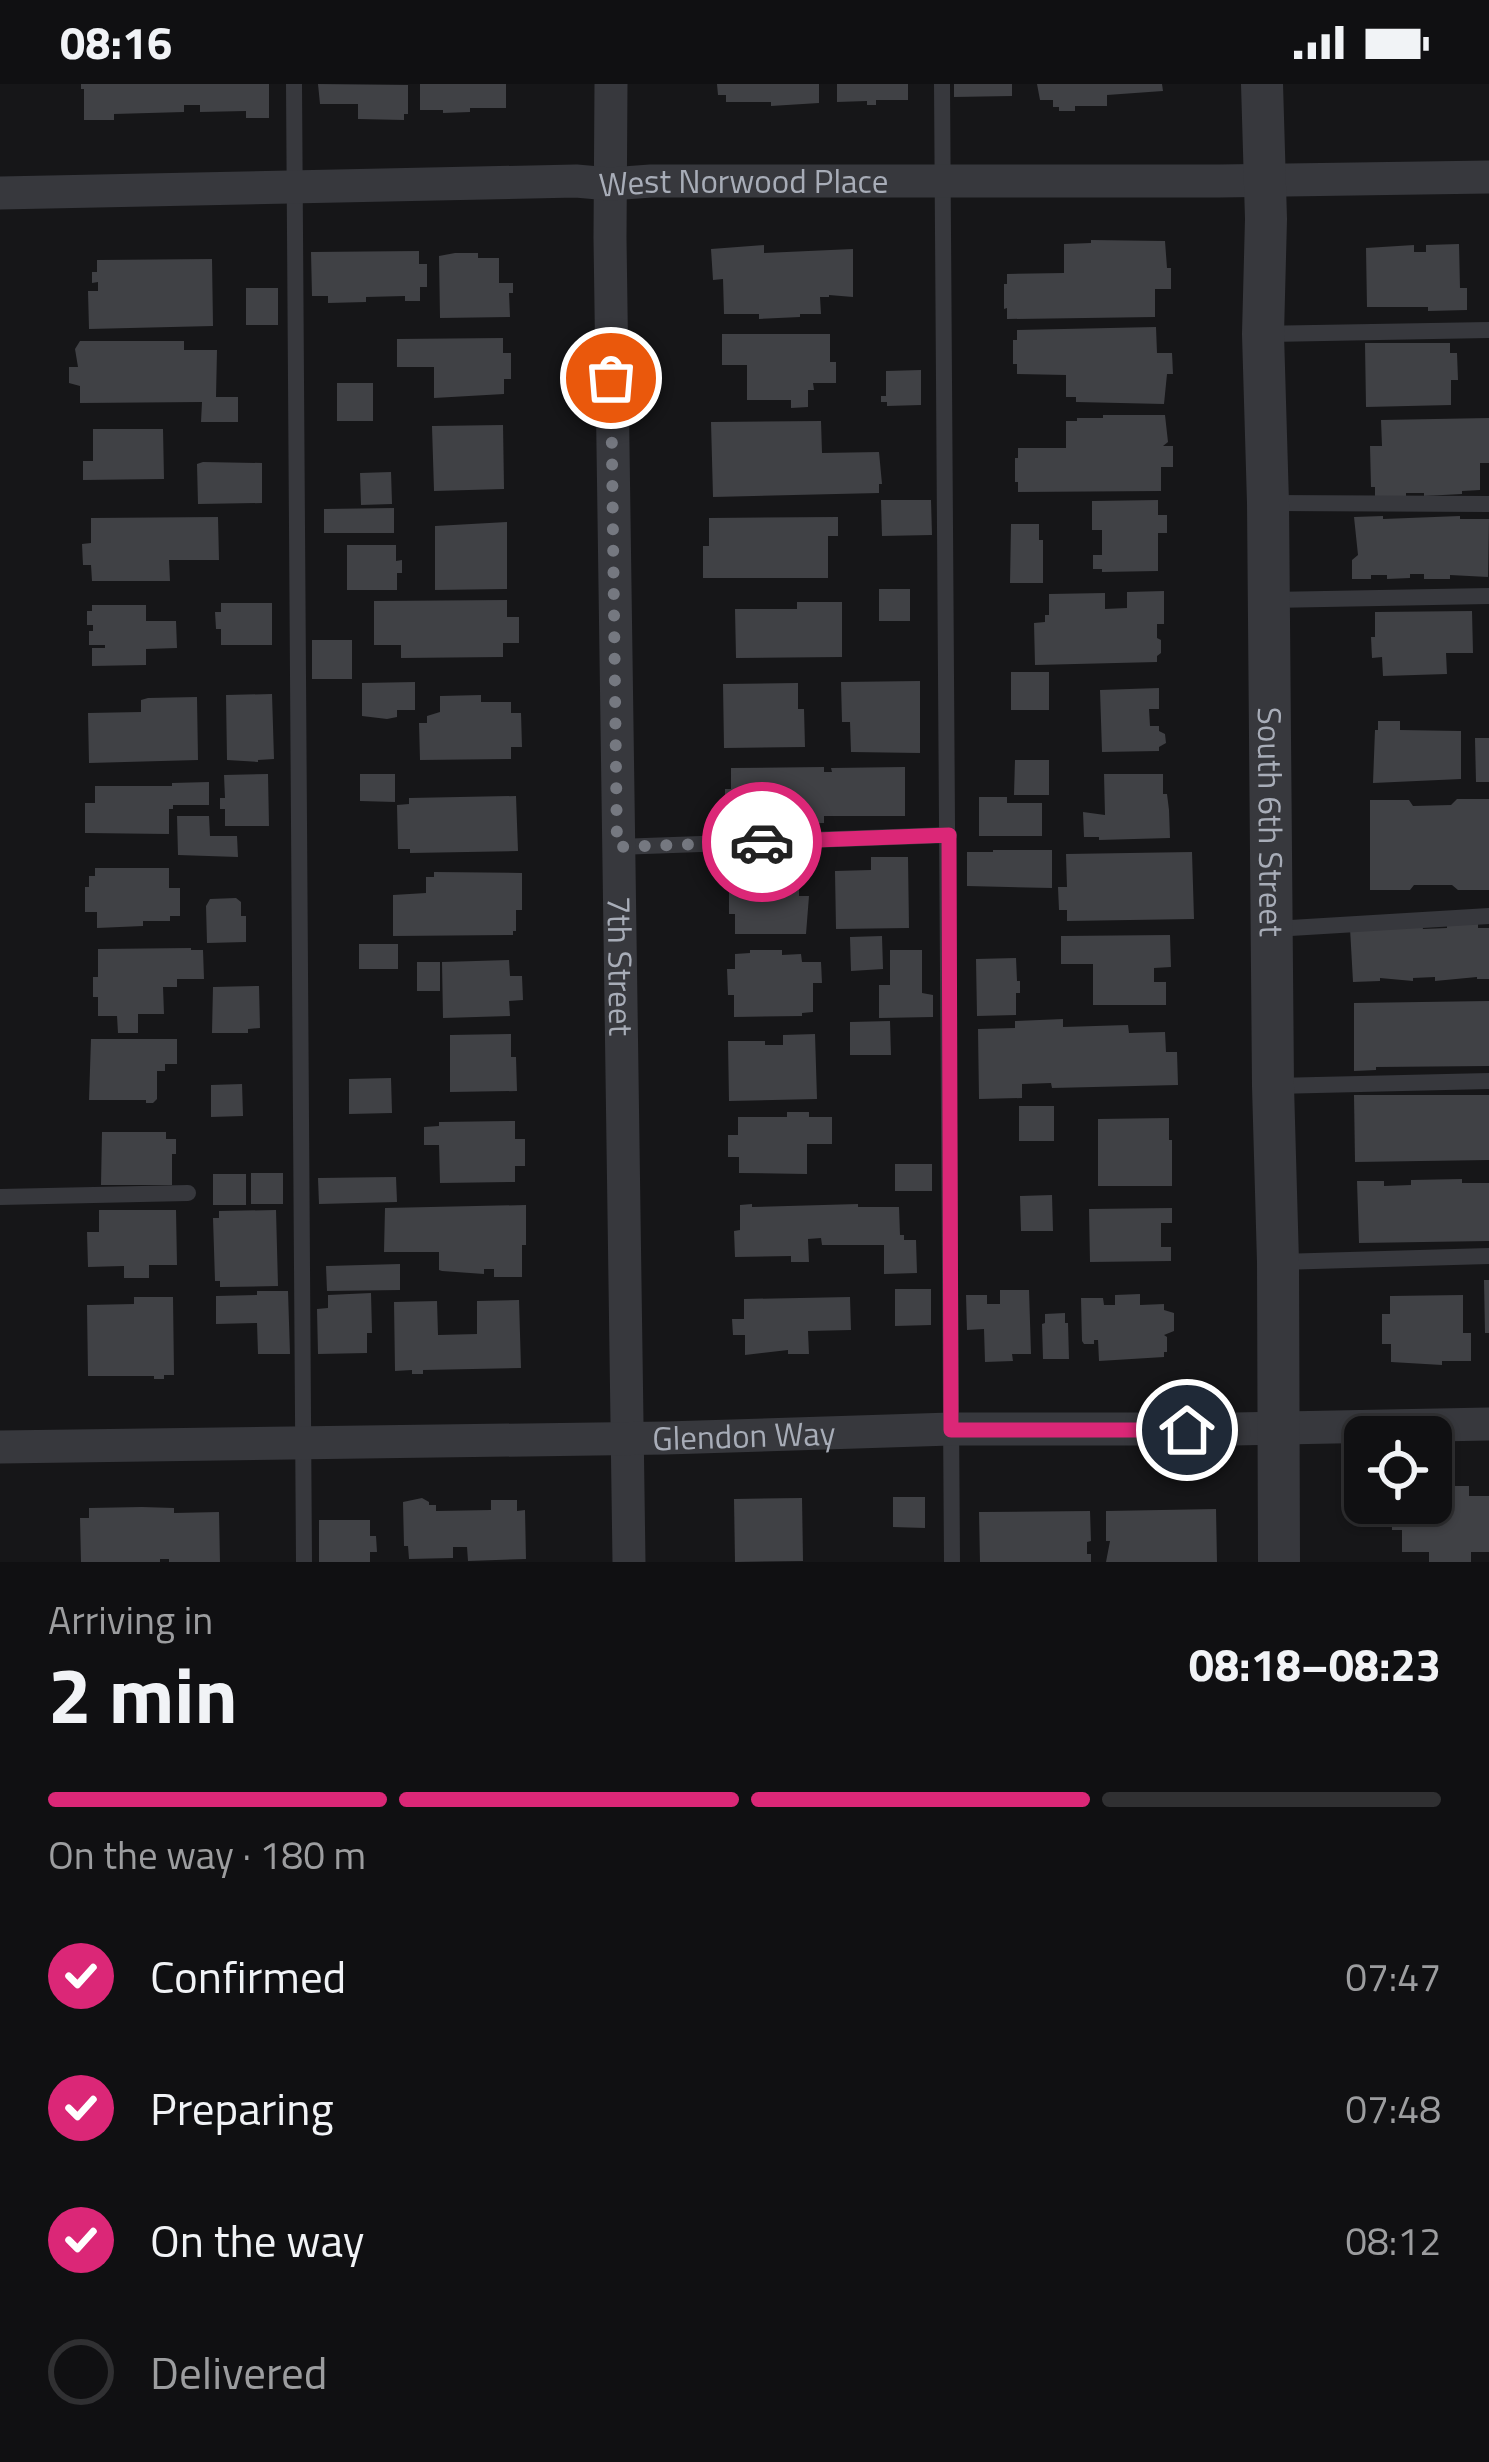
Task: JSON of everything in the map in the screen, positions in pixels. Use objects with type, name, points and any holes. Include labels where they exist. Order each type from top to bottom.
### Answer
[{"type":"street","name":"7th Street","points":[[611,84],[629,1562]]},
{"type":"street","name":"South 6th Street","points":[[1262,84],[1279,1562]]},
{"type":"street","name":"West Norwood Place","points":[[0,194],[576,181],[1489,177]]},
{"type":"street","name":"Glendon Way","points":[[0,1447],[1489,1424]]},
{"type":"lane","points":[[295,84],[304,1562]]},
{"type":"lane","points":[[942,84],[952,1562]]},
{"type":"lane","points":[[1263,334],[1489,331]]},
{"type":"lane","points":[[1268,503],[1489,504]]},
{"type":"lane","points":[[1268,600],[1489,596]]},
{"type":"lane","points":[[617,847],[949,835]]},
{"type":"lane","points":[[1273,929],[1489,916]]},
{"type":"lane","points":[[1273,1086],[1489,1082]]},
{"type":"lane","points":[[0,1197],[188,1193]]},
{"type":"lane","points":[[1279,1262],[1489,1256]]},
{"type":"building","points":[[81,84],[269,84],[269,118],[246,118],[246,111],[200,112],[200,105],[184,105],[184,112],[84,120]]},
{"type":"building","points":[[318,84],[408,85],[408,114],[404,120],[358,119],[358,104],[320,104]]},
{"type":"building","points":[[420,84],[506,84],[506,108],[420,110]]},
{"type":"building","points":[[717,84],[819,84],[819,103],[726,102],[726,95],[718,95]]},
{"type":"building","points":[[837,84],[908,84],[908,100],[876,100],[876,105],[837,102]]},
{"type":"building","points":[[954,84],[1012,84],[1012,96],[954,97]]},
{"type":"building","points":[[1037,84],[1162,84],[1163,91],[1107,95],[1107,106],[1059,111],[1053,100],[1040,100]]},
{"type":"building","points":[[1165,241],[1171,289],[1155,289],[1155,317],[1007,319],[1007,274],[1064,273],[1064,244]]},
{"type":"building","points":[[1459,244],[1460,288],[1467,288],[1467,310],[1367,307],[1366,248],[1414,245],[1414,252],[1426,252],[1426,245]]},
{"type":"building","points":[[764,245],[764,253],[853,249],[853,297],[820,297],[821,314],[800,317],[759,319],[759,314],[724,314],[723,279],[713,280],[711,249]]},
{"type":"building","points":[[419,251],[419,264],[427,264],[427,287],[420,287],[420,301],[405,301],[405,296],[328,303],[328,296],[312,296],[311,252]]},
{"type":"building","points":[[439,256],[499,258],[499,283],[513,283],[510,317],[440,318]]},
{"type":"building","points":[[212,259],[213,326],[89,329],[88,291],[98,291],[98,282],[92,283],[97,260]]},
{"type":"building","points":[[246,288],[278,288],[278,325],[246,325]]},
{"type":"building","points":[[1156,327],[1157,353],[1172,353],[1173,374],[1167,374],[1164,404],[1076,402],[1076,397],[1066,397],[1066,375],[1017,374],[1017,364],[1013,364],[1017,330]]},
{"type":"building","points":[[722,334],[830,334],[836,383],[813,383],[808,407],[791,408],[791,400],[747,400],[747,365],[722,365]]},
{"type":"building","points":[[503,338],[503,353],[511,353],[511,379],[504,379],[504,394],[434,398],[434,367],[397,367],[397,339]]},
{"type":"building","points":[[80,341],[184,341],[184,350],[217,350],[216,397],[238,397],[238,422],[201,422],[202,402],[80,403],[80,386],[69,383],[69,367],[78,367],[75,349]]},
{"type":"building","points":[[1365,343],[1450,343],[1450,353],[1457,353],[1458,380],[1451,380],[1451,405],[1366,407]]},
{"type":"building","points":[[921,370],[921,405],[881,402],[881,396],[886,396],[886,371]]},
{"type":"building","points":[[337,383],[373,383],[373,421],[337,421]]},
{"type":"building","points":[[1103,415],[1165,415],[1168,442],[1163,446],[1173,446],[1173,467],[1161,467],[1161,491],[1018,492],[1018,448],[1066,448],[1066,421]]},
{"type":"building","points":[[1489,418],[1489,463],[1480,463],[1480,490],[1375,497],[1370,446],[1382,446],[1381,420]]},
{"type":"building","points":[[821,421],[822,453],[879,452],[879,493],[713,497],[711,422]]},
{"type":"building","points":[[503,425],[504,489],[434,491],[432,426]]},
{"type":"building","points":[[93,429],[163,429],[164,479],[83,480],[83,461],[93,461]]},
{"type":"building","points":[[262,463],[262,503],[198,504],[197,464]]},
{"type":"building","points":[[391,472],[392,504],[361,505],[360,473]]},
{"type":"building","points":[[881,500],[931,500],[932,535],[882,536]]},
{"type":"building","points":[[1158,500],[1158,515],[1167,515],[1167,533],[1158,533],[1158,571],[1093,569],[1093,555],[1102,555],[1102,530],[1092,530],[1092,501]]},
{"type":"building","points":[[394,508],[394,533],[324,533],[324,509]]},
{"type":"building","points":[[218,517],[219,560],[169,560],[170,581],[92,581],[91,565],[83,565],[82,544],[91,543],[91,518]]},
{"type":"building","points":[[838,517],[838,536],[828,536],[828,578],[703,578],[709,518]]},
{"type":"building","points":[[1354,517],[1489,519],[1488,577],[1424,579],[1424,574],[1410,574],[1410,578],[1371,575],[1371,579],[1352,579],[1352,560],[1358,555]]},
{"type":"building","points":[[507,522],[507,589],[435,590],[435,526]]},
{"type":"building","points":[[1011,524],[1039,524],[1043,583],[1010,583]]},
{"type":"building","points":[[347,545],[396,545],[396,561],[402,560],[397,590],[347,590]]},
{"type":"building","points":[[879,589],[910,589],[910,621],[879,621]]},
{"type":"building","points":[[1164,591],[1164,624],[1157,624],[1161,653],[1157,662],[1035,665],[1034,623],[1045,622],[1049,615],[1049,594],[1105,593],[1105,609],[1127,608],[1127,592]]},
{"type":"building","points":[[507,600],[507,617],[519,617],[519,643],[503,643],[503,657],[401,658],[401,645],[374,645],[374,601]]},
{"type":"building","points":[[797,602],[842,602],[842,657],[736,658],[735,609],[797,609]]},
{"type":"building","points":[[221,603],[272,603],[272,645],[221,645],[215,612],[221,612]]},
{"type":"building","points":[[92,605],[146,605],[146,621],[176,621],[177,648],[146,649],[146,665],[92,666],[92,648],[105,645],[89,645],[93,625],[87,625],[87,611],[92,611]]},
{"type":"building","points":[[1472,611],[1473,653],[1446,653],[1447,674],[1383,676],[1382,657],[1372,658],[1375,612]]},
{"type":"building","points":[[312,640],[352,640],[352,679],[312,679]]},
{"type":"building","points":[[1011,672],[1049,672],[1049,710],[1011,710]]},
{"type":"building","points":[[920,681],[920,753],[851,752],[850,722],[842,722],[841,682]]},
{"type":"building","points":[[415,682],[415,710],[397,710],[397,717],[387,719],[362,716],[362,683]]},
{"type":"building","points":[[798,683],[805,747],[724,748],[723,684]]},
{"type":"building","points":[[1159,688],[1159,709],[1149,709],[1150,726],[1159,726],[1165,734],[1166,743],[1159,751],[1102,752],[1100,690]]},
{"type":"building","points":[[272,694],[274,759],[227,760],[226,695]]},
{"type":"building","points":[[481,695],[481,702],[511,702],[511,713],[521,713],[522,747],[511,747],[511,759],[420,760],[419,723],[427,723],[427,716],[440,712],[440,696]]},
{"type":"building","points":[[197,697],[198,760],[89,763],[88,713],[141,712],[141,700],[148,698]]},
{"type":"building","points":[[1378,721],[1400,721],[1400,730],[1461,731],[1461,779],[1373,783]]},
{"type":"building","points":[[1475,738],[1489,738],[1489,782],[1476,782]]},
{"type":"building","points":[[1015,760],[1049,760],[1049,795],[1014,795]]},
{"type":"building","points":[[824,767],[824,772],[832,772],[831,768],[905,767],[905,816],[725,824],[725,789],[731,789],[731,768]]},
{"type":"building","points":[[268,774],[269,826],[225,826],[225,809],[220,809],[220,798],[225,798],[224,775]]},
{"type":"building","points":[[360,774],[395,774],[395,802],[360,801]]},
{"type":"building","points":[[1104,774],[1163,774],[1170,838],[1084,837],[1083,812],[1105,815]]},
{"type":"building","points":[[209,782],[209,805],[169,809],[169,834],[85,833],[85,803],[95,803],[95,786]]},
{"type":"building","points":[[516,796],[518,851],[410,853],[410,849],[398,849],[397,805],[409,804],[409,798]]},
{"type":"building","points":[[979,797],[1042,803],[1042,836],[979,836]]},
{"type":"building","points":[[1457,799],[1489,799],[1489,890],[1414,885],[1410,890],[1370,890],[1370,800],[1409,800],[1413,806],[1451,805]]},
{"type":"building","points":[[177,816],[209,816],[210,836],[237,836],[238,857],[178,855]]},
{"type":"building","points":[[1052,850],[1052,888],[967,886],[967,852]]},
{"type":"building","points":[[1192,852],[1194,919],[1067,921],[1067,910],[1059,910],[1058,887],[1067,887],[1066,854]]},
{"type":"building","points":[[871,857],[908,857],[909,928],[836,929],[835,871],[871,870]]},
{"type":"building","points":[[770,860],[799,860],[799,896],[809,896],[806,934],[735,934],[735,914],[729,914],[729,871],[770,871]]},
{"type":"building","points":[[95,868],[169,868],[169,888],[180,888],[180,916],[170,916],[170,921],[143,921],[143,926],[97,928],[97,912],[85,912],[85,887],[89,887],[89,876],[95,876]]},
{"type":"building","points":[[434,872],[522,873],[522,910],[516,910],[513,935],[393,936],[393,895],[426,893],[426,877],[434,877]]},
{"type":"building","points":[[210,899],[241,902],[241,916],[246,916],[246,942],[207,943]]},
{"type":"building","points":[[1478,924],[1478,928],[1489,928],[1489,979],[1353,982],[1350,928]]},
{"type":"building","points":[[1170,935],[1171,967],[1154,968],[1154,982],[1166,982],[1166,1005],[1093,1005],[1093,964],[1061,964],[1061,936]]},
{"type":"building","points":[[882,936],[883,969],[851,971],[850,937]]},
{"type":"building","points":[[359,944],[398,944],[398,969],[359,969]]},
{"type":"building","points":[[98,949],[203,950],[204,979],[177,979],[177,987],[163,987],[164,1014],[138,1014],[138,1033],[118,1033],[117,1016],[98,1016],[93,977],[98,977]]},
{"type":"building","points":[[782,950],[782,955],[801,954],[802,962],[821,962],[822,983],[813,983],[813,1012],[734,1017],[727,969],[735,969],[735,954]]},
{"type":"building","points":[[890,950],[922,950],[922,993],[933,995],[933,1017],[879,1018],[879,985],[890,985]]},
{"type":"building","points":[[1016,958],[1020,993],[1016,993],[1016,1015],[977,1016],[976,959]]},
{"type":"building","points":[[509,960],[510,976],[522,976],[523,1000],[509,1001],[510,1016],[443,1018],[442,962]]},
{"type":"building","points":[[417,962],[440,962],[440,991],[417,991]]},
{"type":"building","points":[[259,986],[260,1028],[248,1029],[248,1033],[212,1033],[213,987]]},
{"type":"building","points":[[1489,1001],[1489,1066],[1354,1071],[1354,1003]]},
{"type":"building","points":[[1063,1019],[1063,1027],[1128,1025],[1129,1033],[1165,1032],[1166,1052],[1177,1052],[1178,1085],[1052,1088],[1051,1083],[1022,1084],[1022,1098],[979,1099],[978,1029],[1015,1028],[1015,1021]]},
{"type":"building","points":[[890,1021],[891,1055],[850,1055],[850,1022]]},
{"type":"building","points":[[511,1034],[517,1091],[450,1092],[450,1035]]},
{"type":"building","points":[[815,1034],[817,1099],[729,1101],[728,1041],[783,1045],[783,1035]]},
{"type":"building","points":[[91,1039],[177,1039],[177,1064],[165,1064],[165,1071],[157,1071],[153,1103],[89,1100]]},
{"type":"building","points":[[391,1078],[392,1113],[349,1114],[349,1079]]},
{"type":"building","points":[[242,1084],[243,1116],[211,1117],[211,1085]]},
{"type":"building","points":[[1354,1095],[1489,1095],[1489,1160],[1355,1162]]},
{"type":"building","points":[[1019,1106],[1054,1106],[1054,1141],[1019,1141]]},
{"type":"building","points":[[787,1112],[832,1117],[832,1144],[807,1144],[807,1174],[739,1173],[739,1157],[728,1157],[728,1135],[738,1135],[738,1117],[787,1117]]},
{"type":"building","points":[[1169,1118],[1172,1186],[1098,1186],[1098,1119]]},
{"type":"building","points":[[515,1121],[515,1139],[525,1139],[525,1166],[515,1166],[515,1182],[440,1183],[439,1145],[424,1145],[424,1127],[439,1126],[439,1122]]},
{"type":"building","points":[[102,1132],[166,1132],[166,1139],[176,1139],[172,1185],[101,1185]]},
{"type":"building","points":[[895,1164],[932,1164],[932,1191],[895,1191]]},
{"type":"building","points":[[251,1173],[283,1173],[283,1204],[251,1204]]},
{"type":"building","points":[[213,1174],[246,1174],[246,1205],[213,1205]]},
{"type":"building","points":[[396,1177],[397,1202],[319,1204],[318,1178]]},
{"type":"building","points":[[1462,1179],[1462,1183],[1489,1183],[1489,1241],[1359,1243],[1357,1181],[1384,1181],[1384,1186]]},
{"type":"building","points":[[1052,1195],[1053,1231],[1021,1231],[1020,1196]]},
{"type":"building","points":[[526,1205],[522,1277],[494,1277],[494,1269],[484,1269],[484,1274],[442,1271],[439,1252],[384,1252],[385,1208]]},
{"type":"building","points":[[740,1205],[899,1207],[900,1235],[916,1240],[917,1273],[884,1274],[884,1245],[822,1245],[821,1238],[808,1239],[809,1262],[791,1262],[791,1256],[735,1257]]},
{"type":"building","points":[[1172,1208],[1172,1223],[1161,1223],[1161,1247],[1171,1247],[1171,1261],[1090,1262],[1089,1209]]},
{"type":"building","points":[[99,1210],[176,1210],[177,1265],[149,1265],[149,1278],[124,1278],[124,1266],[88,1267],[87,1232],[99,1232]]},
{"type":"building","points":[[276,1210],[278,1286],[220,1287],[220,1281],[215,1281],[213,1218],[219,1218],[219,1211]]},
{"type":"building","points":[[400,1264],[400,1290],[327,1291],[326,1266]]},
{"type":"building","points":[[1484,1280],[1489,1280],[1489,1333],[1485,1333]]},
{"type":"building","points":[[895,1289],[931,1289],[931,1325],[895,1326]]},
{"type":"building","points":[[1000,1290],[1029,1290],[1031,1354],[1012,1354],[1013,1361],[985,1362],[984,1329],[967,1330],[966,1295],[987,1295],[987,1304],[1000,1304]]},
{"type":"building","points":[[257,1291],[288,1291],[290,1354],[258,1354],[257,1323],[216,1324],[216,1296],[257,1295]]},
{"type":"building","points":[[371,1293],[372,1333],[367,1333],[367,1353],[318,1354],[317,1309],[328,1308],[328,1295]]},
{"type":"building","points":[[1140,1294],[1140,1305],[1164,1304],[1164,1310],[1174,1313],[1174,1331],[1164,1335],[1164,1357],[1099,1361],[1098,1340],[1094,1344],[1082,1341],[1081,1298],[1103,1298],[1104,1305],[1115,1305],[1115,1295]]},
{"type":"building","points":[[1463,1295],[1463,1333],[1471,1333],[1471,1361],[1442,1361],[1442,1365],[1391,1362],[1391,1344],[1382,1344],[1382,1314],[1390,1314],[1390,1296]]},
{"type":"building","points":[[134,1297],[173,1297],[174,1375],[164,1375],[164,1379],[88,1376],[87,1305],[134,1304]]},
{"type":"building","points":[[850,1297],[851,1330],[808,1331],[809,1354],[788,1354],[788,1350],[745,1355],[745,1335],[733,1335],[732,1319],[744,1319],[744,1299]]},
{"type":"building","points":[[519,1300],[521,1368],[423,1370],[423,1374],[395,1371],[394,1302],[437,1301],[438,1335],[477,1334],[477,1301]]},
{"type":"building","points":[[1065,1313],[1069,1359],[1043,1359],[1045,1314]]},
{"type":"building","points":[[1452,1486],[1469,1486],[1469,1496],[1489,1496],[1489,1552],[1471,1552],[1471,1562],[1429,1562],[1429,1552],[1402,1552],[1402,1530],[1392,1530],[1392,1524],[1452,1524]]},
{"type":"building","points":[[893,1497],[925,1497],[925,1528],[893,1527]]},
{"type":"building","points":[[422,1498],[436,1505],[436,1511],[491,1510],[491,1500],[517,1500],[517,1511],[525,1510],[526,1559],[468,1561],[467,1547],[453,1547],[453,1558],[409,1559],[408,1546],[404,1546],[403,1502]]},
{"type":"building","points":[[802,1498],[803,1561],[735,1562],[734,1499]]},
{"type":"building","points":[[89,1508],[174,1508],[174,1513],[219,1512],[220,1562],[81,1562],[80,1518],[89,1518]]},
{"type":"building","points":[[1216,1509],[1217,1562],[1106,1562],[1110,1541],[1106,1541],[1106,1511]]},
{"type":"building","points":[[1090,1511],[1087,1554],[1091,1562],[980,1562],[979,1512]]},
{"type":"building","points":[[319,1520],[370,1520],[377,1552],[370,1552],[370,1562],[319,1562]]},
{"type":"way so far","points":[[611,378],[617,847],[762,842]]},
{"type":"route","points":[[762,842],[949,835],[951,1430],[1187,1430]]}]
